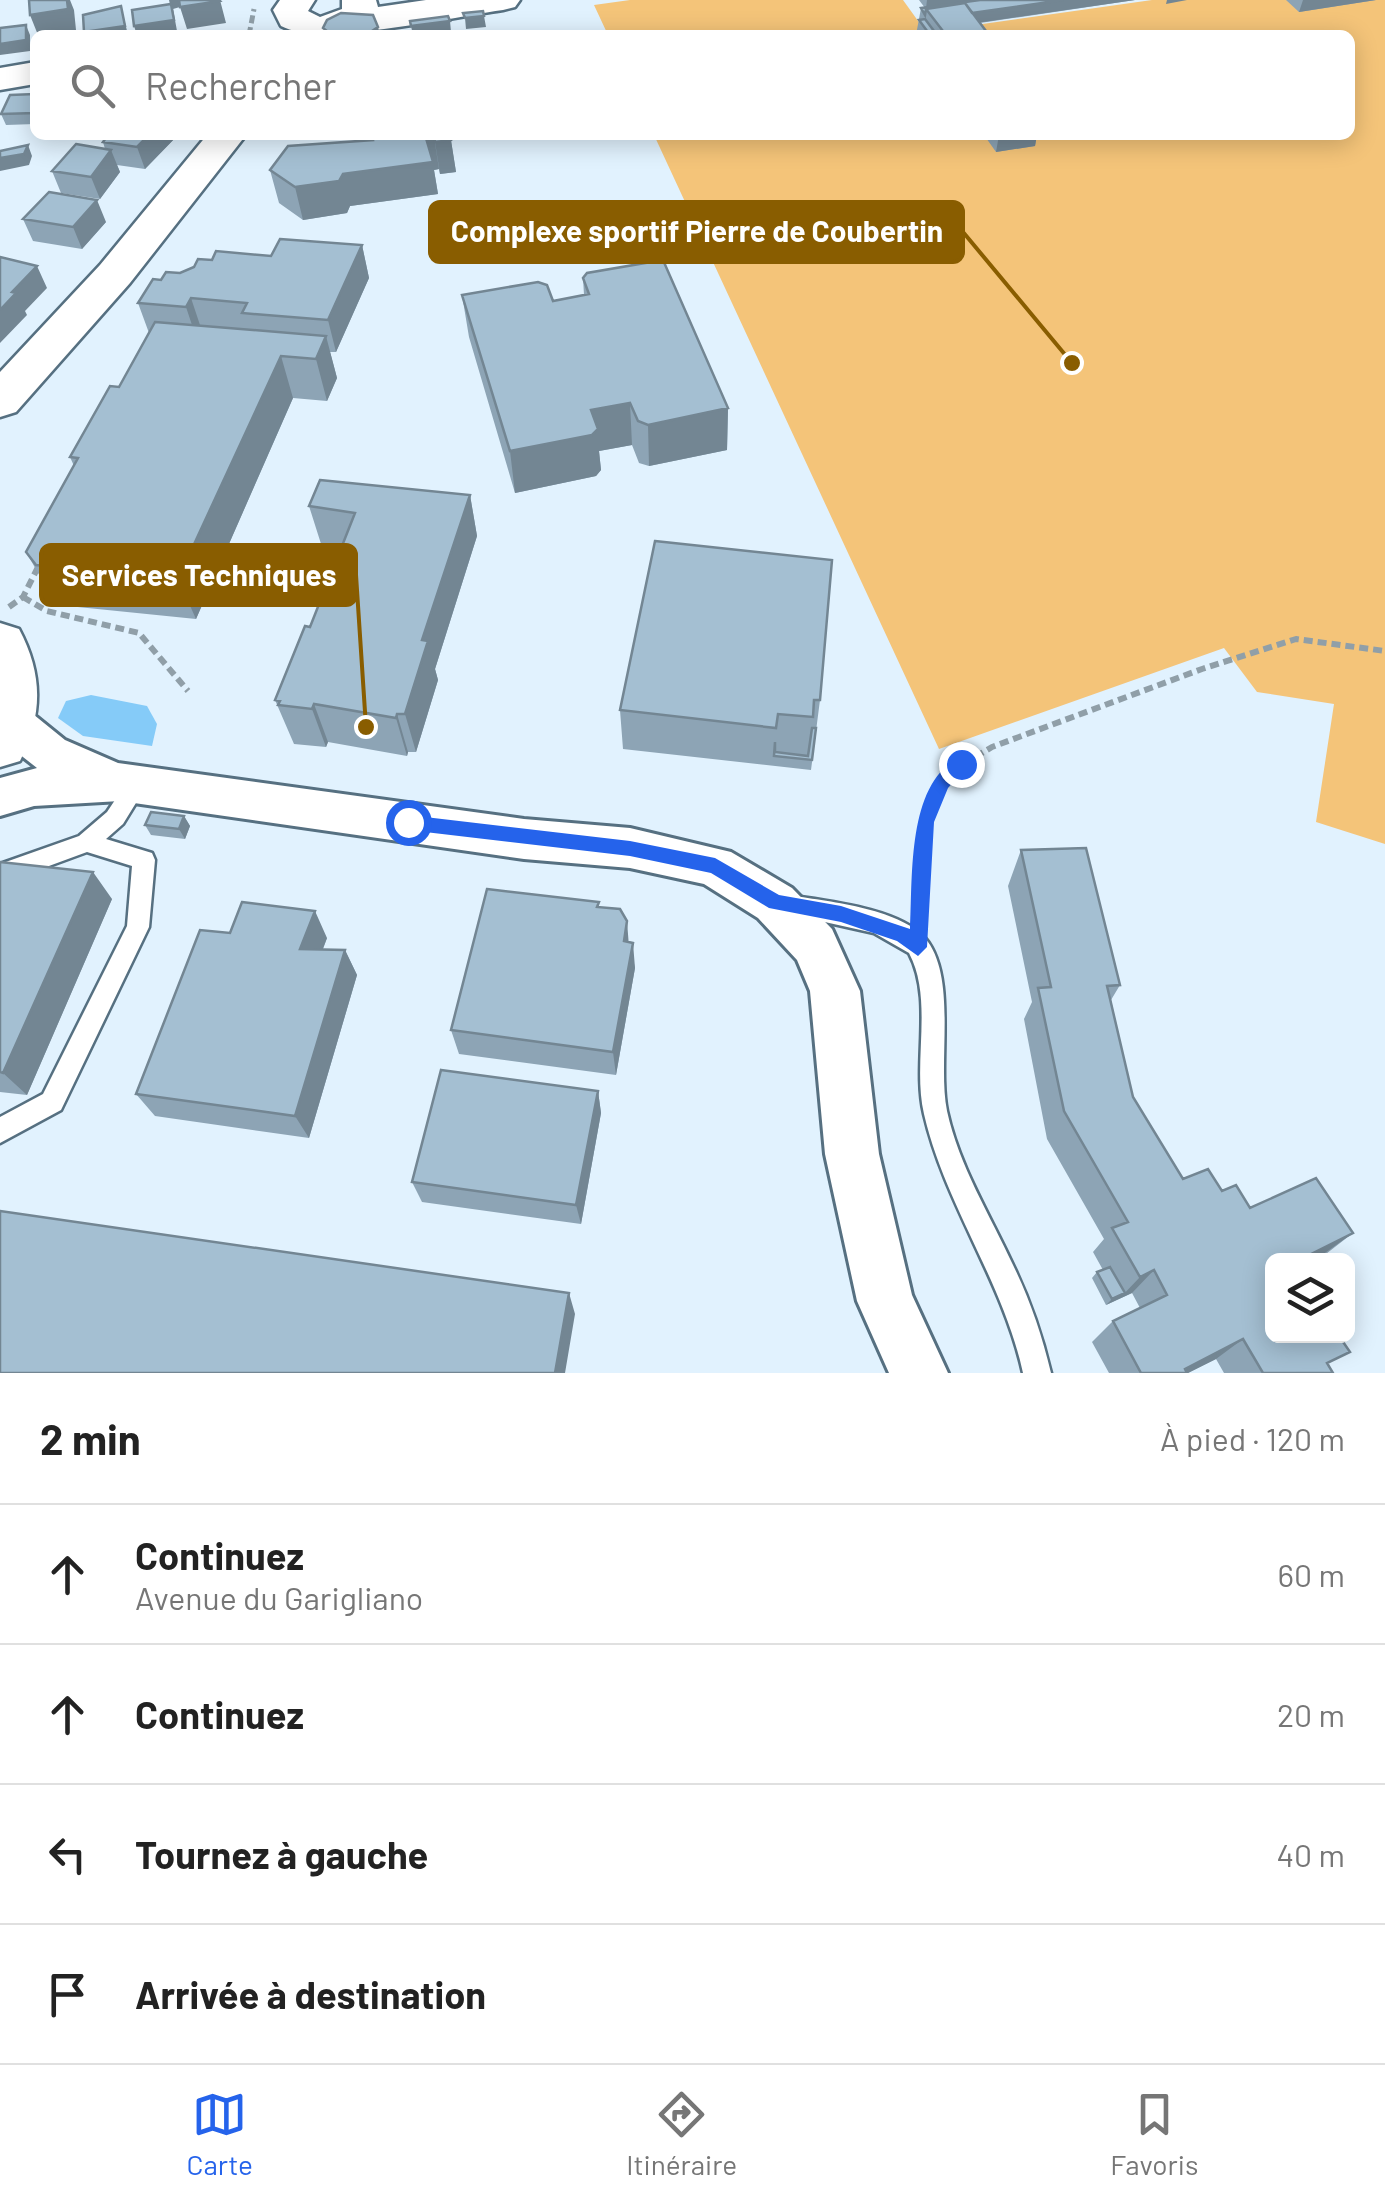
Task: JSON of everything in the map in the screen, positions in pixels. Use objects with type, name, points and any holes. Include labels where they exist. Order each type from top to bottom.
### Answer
[{"type":"main road","points":[[312,21],[503,0]]},
{"type":"main road","points":[[0,78],[30,74]]},
{"type":"main road","points":[[0,401],[115,274],[223,140]]},
{"type":"main road","points":[[0,644],[11,679],[4,731]]},
{"type":"street","points":[[4,731],[26,739],[48,756],[128,783]]},
{"type":"street","points":[[0,797],[34,786],[128,783],[524,839],[630,848],[715,866],[775,903],[815,945],[835,992],[852,1154],[885,1301],[919,1373]]},
{"type":"lane","points":[[0,874],[87,843],[115,818],[128,783]]},
{"type":"lane","points":[[0,1131],[52,1102],[138,927],[144,860],[87,843]]},
{"type":"lane","points":[[775,903],[841,914],[903,935],[928,962],[934,1110],[972,1215],[1032,1339],[1037,1373]]},
{"type":"path","points":[[45,552],[23,597],[47,610],[138,634],[188,690]]},
{"type":"path","points":[[918,947],[925,822],[941,784],[961,764],[992,747],[1202,669],[1296,639],[1385,652]]},
{"type":"shaded area","points":[[630,0],[903,0],[925,30],[606,30],[594,5]]},
{"type":"shaded area","points":[[1152,0],[1385,0],[1385,844],[1316,822],[1334,704],[1257,692],[1224,648],[939,749],[656,140],[1355,140],[1355,30],[940,30]]},
{"type":"water","points":[[91,695],[147,706],[157,724],[152,746],[83,736],[58,718],[66,701]]},
{"type":"building","points":[[29,0],[67,0],[68,9],[30,15]]},
{"type":"building","points":[[179,0],[219,0],[220,1],[180,7]]},
{"type":"building","points":[[980,0],[1063,0],[972,13],[965,3],[926,9],[925,15],[921,8]]},
{"type":"building","points":[[965,3],[985,30],[942,30],[926,9]]},
{"type":"building","points":[[171,4],[174,20],[134,26],[132,10]]},
{"type":"building","points":[[121,6],[125,26],[84,30],[83,15]]},
{"type":"building","points":[[483,11],[484,16],[465,18],[463,13]]},
{"type":"building","points":[[341,13],[373,15],[378,27],[326,30],[327,20]]},
{"type":"building","points":[[448,16],[450,21],[411,26],[410,21]]},
{"type":"building","points":[[925,19],[933,30],[926,30],[919,20]]},
{"type":"building","points":[[26,25],[26,40],[0,44],[0,28]]},
{"type":"building","points":[[30,94],[30,113],[1,114],[10,95]]},
{"type":"building","points":[[104,140],[144,140],[137,147]]},
{"type":"building","points":[[427,140],[433,162],[343,174],[339,181],[295,187],[270,170],[288,146]]},
{"type":"building","points":[[76,144],[111,150],[91,177],[52,171]]},
{"type":"building","points":[[28,145],[24,154],[0,158],[0,151]]},
{"type":"building","points":[[49,192],[97,200],[73,227],[23,219]]},
{"type":"building","points":[[280,239],[362,245],[328,320],[242,313],[247,303],[191,298],[186,307],[138,303],[153,279],[161,280],[166,272],[180,273],[194,267],[198,259],[212,260],[216,251],[271,256]]},
{"type":"building","points":[[0,257],[37,266],[0,310]]},
{"type":"building","points":[[663,260],[728,408],[648,425],[638,421],[630,403],[591,410],[598,429],[592,435],[510,451],[462,295],[538,282],[547,285],[553,301],[589,294],[583,278],[587,273]]},
{"type":"building","points":[[155,322],[326,336],[316,359],[281,356],[178,579],[36,565],[26,552],[78,458],[70,457],[110,386],[119,387]]},
{"type":"building","points":[[320,480],[470,495],[422,640],[428,641],[405,714],[397,714],[396,718],[314,704],[312,709],[278,705],[280,701],[275,700],[305,626],[310,627],[355,513],[309,506]]},
{"type":"building","points":[[655,541],[832,560],[820,700],[814,700],[813,717],[778,714],[776,728],[620,710]]},
{"type":"building","points":[[812,728],[816,728],[812,760],[774,756],[775,742],[775,752],[808,756]]},
{"type":"building","points":[[151,812],[184,816],[179,829],[145,825]]},
{"type":"building","points":[[1086,848],[1120,985],[1107,986],[1133,1097],[1183,1179],[1208,1169],[1222,1191],[1236,1185],[1250,1208],[1316,1178],[1353,1233],[1313,1253],[1265,1253],[1265,1343],[1344,1343],[1350,1352],[1327,1363],[1333,1373],[1263,1373],[1243,1339],[1185,1369],[1187,1373],[1141,1373],[1113,1321],[1167,1295],[1154,1270],[1140,1277],[1112,1228],[1128,1222],[1064,1111],[1038,988],[1051,987],[1021,850]]},
{"type":"building","points":[[0,862],[93,872],[3,1073],[0,1072]]},
{"type":"building","points":[[487,889],[599,902],[597,907],[620,909],[627,921],[624,941],[633,943],[613,1052],[451,1030]]},
{"type":"building","points":[[242,902],[315,911],[300,949],[345,950],[295,1116],[136,1094],[200,930],[230,933]]},
{"type":"building","points":[[441,1070],[598,1091],[576,1205],[412,1182]]},
{"type":"building","points":[[0,1211],[569,1293],[555,1373],[0,1373]]},
{"type":"building","points":[[1110,1267],[1125,1293],[1112,1299],[1097,1272]]},
{"type":"place","name":"Complexe sportif Pierre de Coubertin","points":[[1072,363]]},
{"type":"place","name":"Services Techniques","points":[[366,727]]},
{"type":"route","points":[[408,822],[524,839],[630,848],[715,866],[775,903],[841,914],[903,935],[918,947],[925,822],[947,774],[961,764]]}]
